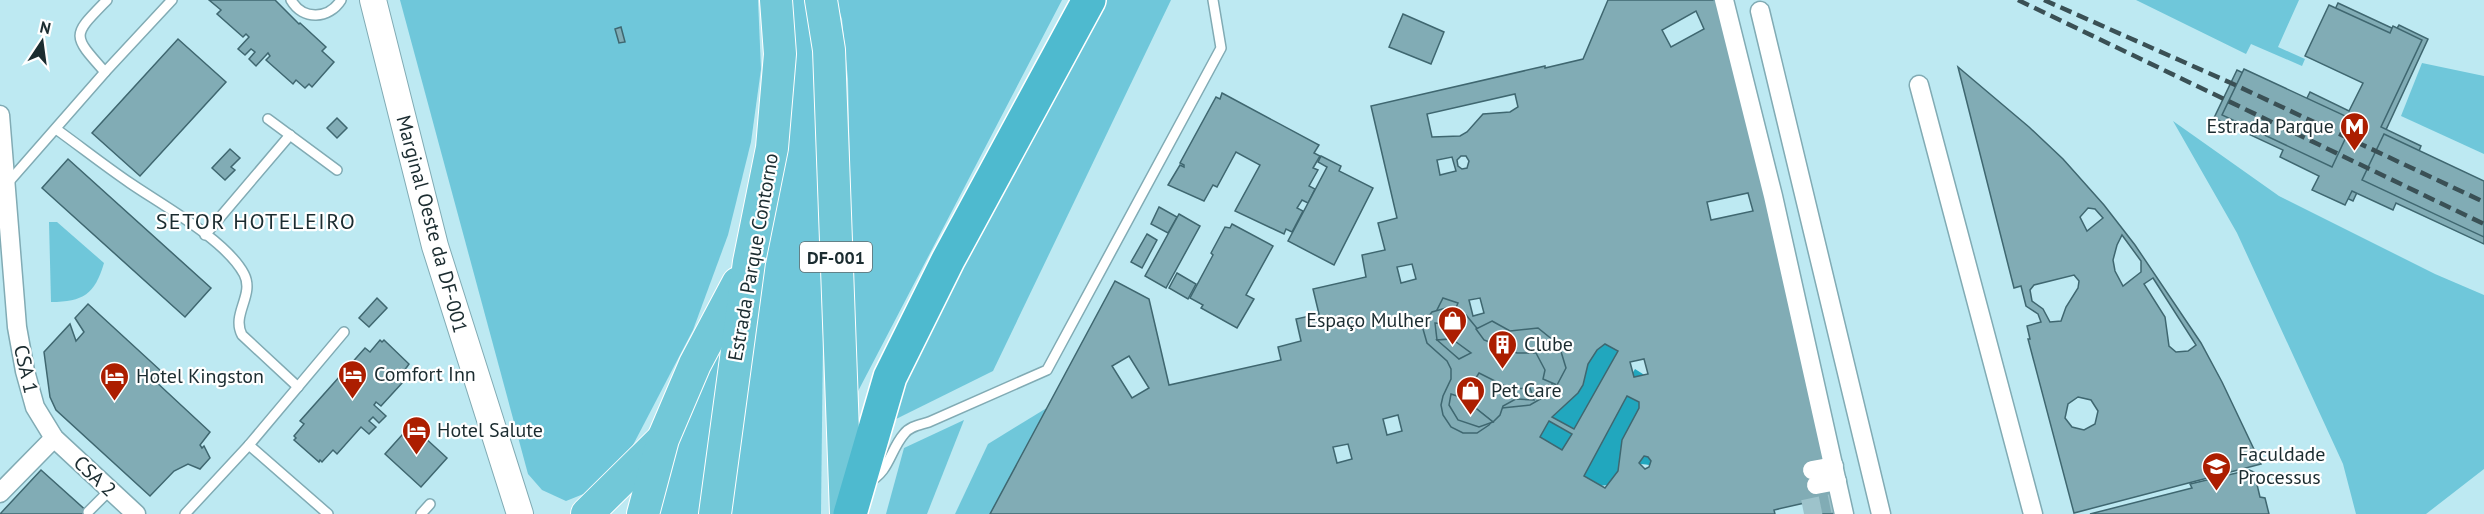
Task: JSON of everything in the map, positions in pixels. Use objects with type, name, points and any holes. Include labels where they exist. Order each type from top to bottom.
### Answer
[{"type":"highway","name":"Estrada Parque Contorno","points":[[715,514],[749,262],[772,148],[780,54],[776,0]]},
{"type":"highway","name":"DF-001","points":[[821,0],[830,50],[851,505]]},
{"type":"highway","points":[[851,505],[890,377],[948,260],[1089,0]]},
{"type":"highway","points":[[643,514],[663,440],[695,364],[749,262]]},
{"type":"highway","points":[[587,514],[663,440]]},
{"type":"main road","name":"Marginal Oeste da DF-001","points":[[373,0],[435,246],[520,514]]},
{"type":"street","points":[[1724,0],[1773,196],[1845,514]]},
{"type":"street","points":[[1760,11],[1881,514]]},
{"type":"street","points":[[1919,85],[2033,514]]},
{"type":"street","name":"CSA 1","points":[[0,115],[17,327],[35,407],[54,438]]},
{"type":"street","points":[[0,493],[54,438]]},
{"type":"street","name":"CSA 2","points":[[54,438],[136,514]]},
{"type":"street","points":[[1814,478],[1835,473]]},
{"type":"lane","points":[[105,72],[82,46],[79,34],[82,26],[107,0]]},
{"type":"lane","points":[[6,185],[172,0]]},
{"type":"lane","points":[[291,0],[302,12],[320,16],[336,8],[341,0]]},
{"type":"lane","points":[[851,505],[878,478],[904,434],[913,427],[1047,370],[1221,48],[1213,0]]},
{"type":"lane","points":[[268,119],[337,170]]},
{"type":"lane","points":[[57,129],[205,235],[238,263],[246,277],[247,286],[239,315],[238,326],[242,335],[298,387]]},
{"type":"lane","points":[[205,235],[290,135]]},
{"type":"lane","points":[[185,514],[249,445],[344,332]]},
{"type":"lane","points":[[249,445],[328,514]]},
{"type":"lane","points":[[88,512],[110,490]]},
{"type":"lane","points":[[421,514],[430,504]]},
{"type":"shaded area","points":[[400,0],[758,0],[761,69],[751,142],[728,235],[693,330],[621,468],[591,491],[566,501],[542,490],[528,474]]},
{"type":"shaded area","points":[[786,0],[805,0],[812,32],[823,336],[821,514],[724,514]]},
{"type":"shaded area","points":[[836,0],[1062,0],[855,397],[848,79],[842,19]]},
{"type":"shaded area","points":[[1100,0],[1171,0],[993,371],[888,423],[912,357]]},
{"type":"shaded area","points":[[2136,0],[2299,0],[2278,47],[2305,59],[2302,66],[2251,44],[2246,54]]},
{"type":"shaded area","points":[[2422,63],[2484,76],[2484,154],[2401,116]]},
{"type":"shaded area","points":[[2173,121],[2279,196],[2435,274],[2484,295],[2484,469],[2426,514],[2356,514],[2343,464],[2237,233]]},
{"type":"shaded area","points":[[49,222],[57,222],[104,263],[92,289],[79,298],[51,302]]},
{"type":"shaded area","points":[[1638,340],[1572,455],[1532,451],[1593,341]]},
{"type":"shaded area","points":[[722,348],[701,514],[653,514],[682,429]]},
{"type":"shaded area","points":[[1635,369],[1665,388],[1656,459],[1649,465],[1635,464],[1625,467],[1608,485],[1598,486],[1590,493],[1577,467]]},
{"type":"shaded area","points":[[1050,406],[996,514],[955,514],[988,444]]},
{"type":"shaded area","points":[[964,420],[927,514],[886,514],[904,448]]},
{"type":"building","points":[[209,0],[275,0],[326,47],[322,51],[334,62],[312,87],[309,84],[305,88],[296,80],[293,84],[266,60],[270,56],[268,53],[256,66],[249,59],[255,52],[251,49],[245,55],[238,49],[249,37],[246,34],[243,37],[217,14],[221,10]]},
{"type":"building","points":[[1608,0],[1733,0],[1852,514],[1821,514],[1818,500],[1774,510],[1775,514],[990,514],[1115,281],[1149,299],[1169,385],[1281,360],[1278,347],[1301,341],[1296,319],[1319,314],[1313,289],[1366,277],[1362,255],[1385,250],[1378,223],[1397,218],[1371,106],[1583,59]],"holes":[[[1696,11],[1704,29],[1671,47],[1662,30]],[[1515,94],[1518,107],[1510,112],[1483,114],[1467,132],[1460,136],[1432,137],[1427,114]],[[1461,156],[1466,156],[1469,161],[1467,168],[1462,169],[1458,166],[1457,160]],[[1452,157],[1456,171],[1440,175],[1437,160]],[[1748,193],[1753,211],[1711,220],[1707,202]],[[1412,264],[1416,279],[1401,283],[1397,267]],[[1480,298],[1484,313],[1473,316],[1469,300]],[[1605,344],[1618,351],[1574,429],[1552,417],[1578,393],[1583,385],[1588,364],[1597,350]],[[1129,356],[1149,388],[1132,398],[1112,366]],[[1644,359],[1648,374],[1634,377],[1630,362]],[[1627,396],[1639,402],[1639,408],[1622,440],[1618,471],[1605,488],[1584,476]],[[1398,415],[1402,431],[1387,435],[1383,419]],[[1549,421],[1572,434],[1562,450],[1540,437]],[[1348,444],[1352,459],[1337,463],[1333,447]],[[1644,456],[1651,461],[1649,467],[1645,469],[1639,463]]]},
{"type":"building","points":[[2338,3],[2396,30],[2399,25],[2428,39],[2353,201],[2323,187],[2372,81],[2314,54]]},
{"type":"building","points":[[2329,5],[2390,33],[2393,26],[2422,40],[2381,127],[2421,146],[2417,156],[2484,187],[2484,244],[2396,203],[2393,210],[2352,191],[2345,205],[2312,190],[2319,176],[2280,157],[2283,150],[2214,118],[2237,70],[2305,102],[2310,92],[2349,111],[2363,83],[2305,56]]},
{"type":"building","points":[[1403,14],[1444,32],[1431,64],[1389,47]]},
{"type":"building","points":[[621,27],[625,42],[619,43],[615,29]]},
{"type":"building","points":[[178,39],[226,82],[140,176],[92,133]]},
{"type":"building","points":[[1958,67],[2063,159],[2104,205],[2135,245],[2201,343],[2261,464],[2074,513],[2028,339],[2030,339],[2027,326],[2041,322],[2038,314],[2026,306],[2021,286],[2014,288]],"holes":[[[2088,208],[2095,209],[2103,218],[2087,231],[2080,217]],[[2122,235],[2141,261],[2141,272],[2123,286],[2115,271],[2113,260]],[[2074,275],[2079,281],[2078,288],[2066,307],[2061,321],[2050,322],[2043,309],[2032,301],[2030,290],[2034,285]],[[2153,278],[2196,345],[2188,351],[2176,352],[2169,346],[2165,317],[2144,284]],[[2078,397],[2091,400],[2098,411],[2095,424],[2084,430],[2072,427],[2065,418],[2068,404]]]},
{"type":"building","points":[[2244,69],[2354,120],[2332,167],[2222,115]]},
{"type":"building","points":[[1222,93],[1319,145],[1314,153],[1320,156],[1313,168],[1318,170],[1309,186],[1315,189],[1308,203],[1302,200],[1297,208],[1303,211],[1292,232],[1286,229],[1284,234],[1235,211],[1260,165],[1236,152],[1217,187],[1213,185],[1204,201],[1168,185],[1180,165],[1184,167],[1180,163],[1216,97],[1220,99]]},
{"type":"building","points":[[337,118],[347,128],[337,138],[327,128]]},
{"type":"building","points":[[2384,134],[2484,181],[2484,237],[2362,180]]},
{"type":"building","points":[[230,149],[240,158],[231,167],[235,170],[225,180],[212,168]]},
{"type":"building","points":[[1321,156],[1341,166],[1339,171],[1373,188],[1334,265],[1288,241],[1327,167],[1318,162]]},
{"type":"building","points":[[68,159],[211,288],[185,317],[42,188]]},
{"type":"building","points":[[1159,207],[1177,217],[1168,233],[1151,224]]},
{"type":"building","points":[[1179,214],[1200,226],[1166,288],[1145,276]]},
{"type":"building","points":[[1232,224],[1273,246],[1246,295],[1254,299],[1237,328],[1201,308],[1203,305],[1190,298],[1225,227],[1230,228]]},
{"type":"building","points":[[1147,234],[1157,240],[1142,268],[1131,262]]},
{"type":"building","points":[[1177,273],[1196,284],[1188,299],[1169,288]]},
{"type":"building","points":[[377,298],[387,308],[369,327],[359,318]]},
{"type":"building","points":[[1443,298],[1458,303],[1449,324],[1435,323],[1434,316]]},
{"type":"building","name":"Hotel Kingston","points":[[88,304],[161,371],[154,380],[210,432],[200,445],[202,448],[204,446],[210,458],[200,469],[188,464],[174,471],[150,496],[56,410],[50,397],[44,352],[70,324],[76,341],[84,332],[75,318]]},
{"type":"building","name":"Clube","points":[[1446,308],[1466,315],[1480,332],[1488,336],[1499,339],[1524,337],[1543,346],[1551,356],[1555,369],[1552,384],[1544,397],[1530,405],[1502,408],[1489,425],[1477,433],[1463,433],[1451,427],[1443,415],[1441,405],[1451,379],[1451,369],[1447,361],[1427,343],[1423,329],[1425,321],[1432,312]]},
{"type":"building","points":[[1492,321],[1510,331],[1538,328],[1559,345],[1566,368],[1557,385],[1543,379],[1545,370],[1536,353],[1517,353],[1484,340],[1476,329]]},
{"type":"building","points":[[1435,323],[1449,324],[1452,339],[1437,340]]},
{"type":"building","name":"Espaço Mulher","points":[[1452,339],[1471,353],[1459,359],[1437,340]]},
{"type":"building","name":"Comfort Inn","points":[[380,340],[382,342],[384,340],[409,364],[399,378],[403,382],[381,406],[376,402],[374,405],[386,416],[379,423],[373,417],[369,421],[376,427],[369,434],[361,427],[337,454],[333,450],[322,462],[320,460],[319,462],[294,440],[296,438],[294,436],[304,424],[300,421],[365,348],[370,352]]},
{"type":"building","points":[[1479,373],[1511,389],[1516,399],[1503,406],[1500,415],[1493,422],[1463,398]]},
{"type":"building","points":[[1530,388],[1534,400],[1516,399],[1511,389]]},
{"type":"building","name":"Pet Care","points":[[1451,394],[1463,398],[1493,422],[1479,427],[1458,420],[1449,405]]},
{"type":"building","name":"Hotel Salute","points":[[411,425],[447,458],[421,487],[385,454]]},
{"type":"building","points":[[41,470],[90,514],[0,514]]},
{"type":"building","name":"Faculdade Processus","points":[[2249,470],[2254,472],[2260,497],[2265,498],[2269,514],[2090,514],[2192,488],[2190,484]]},
{"type":"tunnel","points":[[1803,509],[1842,501]]},
{"type":"railway","points":[[2018,0],[2484,224]]},
{"type":"railway","points":[[2044,0],[2231,83],[2484,202]]},
{"type":"place","name":"Estrada Parque","points":[[2355,152]]},
{"type":"place","name":"Espaço Mulher","points":[[1452,346]]},
{"type":"place","name":"Clube","points":[[1503,370]]},
{"type":"place","name":"Comfort Inn","points":[[353,400]]},
{"type":"place","name":"Hotel Kingston","points":[[115,402]]},
{"type":"place","name":"Pet Care","points":[[1470,416]]},
{"type":"place","name":"Hotel Salute","points":[[416,456]]},
{"type":"place","name":"Faculdade Processus","points":[[2217,492]]},
{"type":"district","name":"SETOR HOTELEIRO","points":[[256,221]]}]
